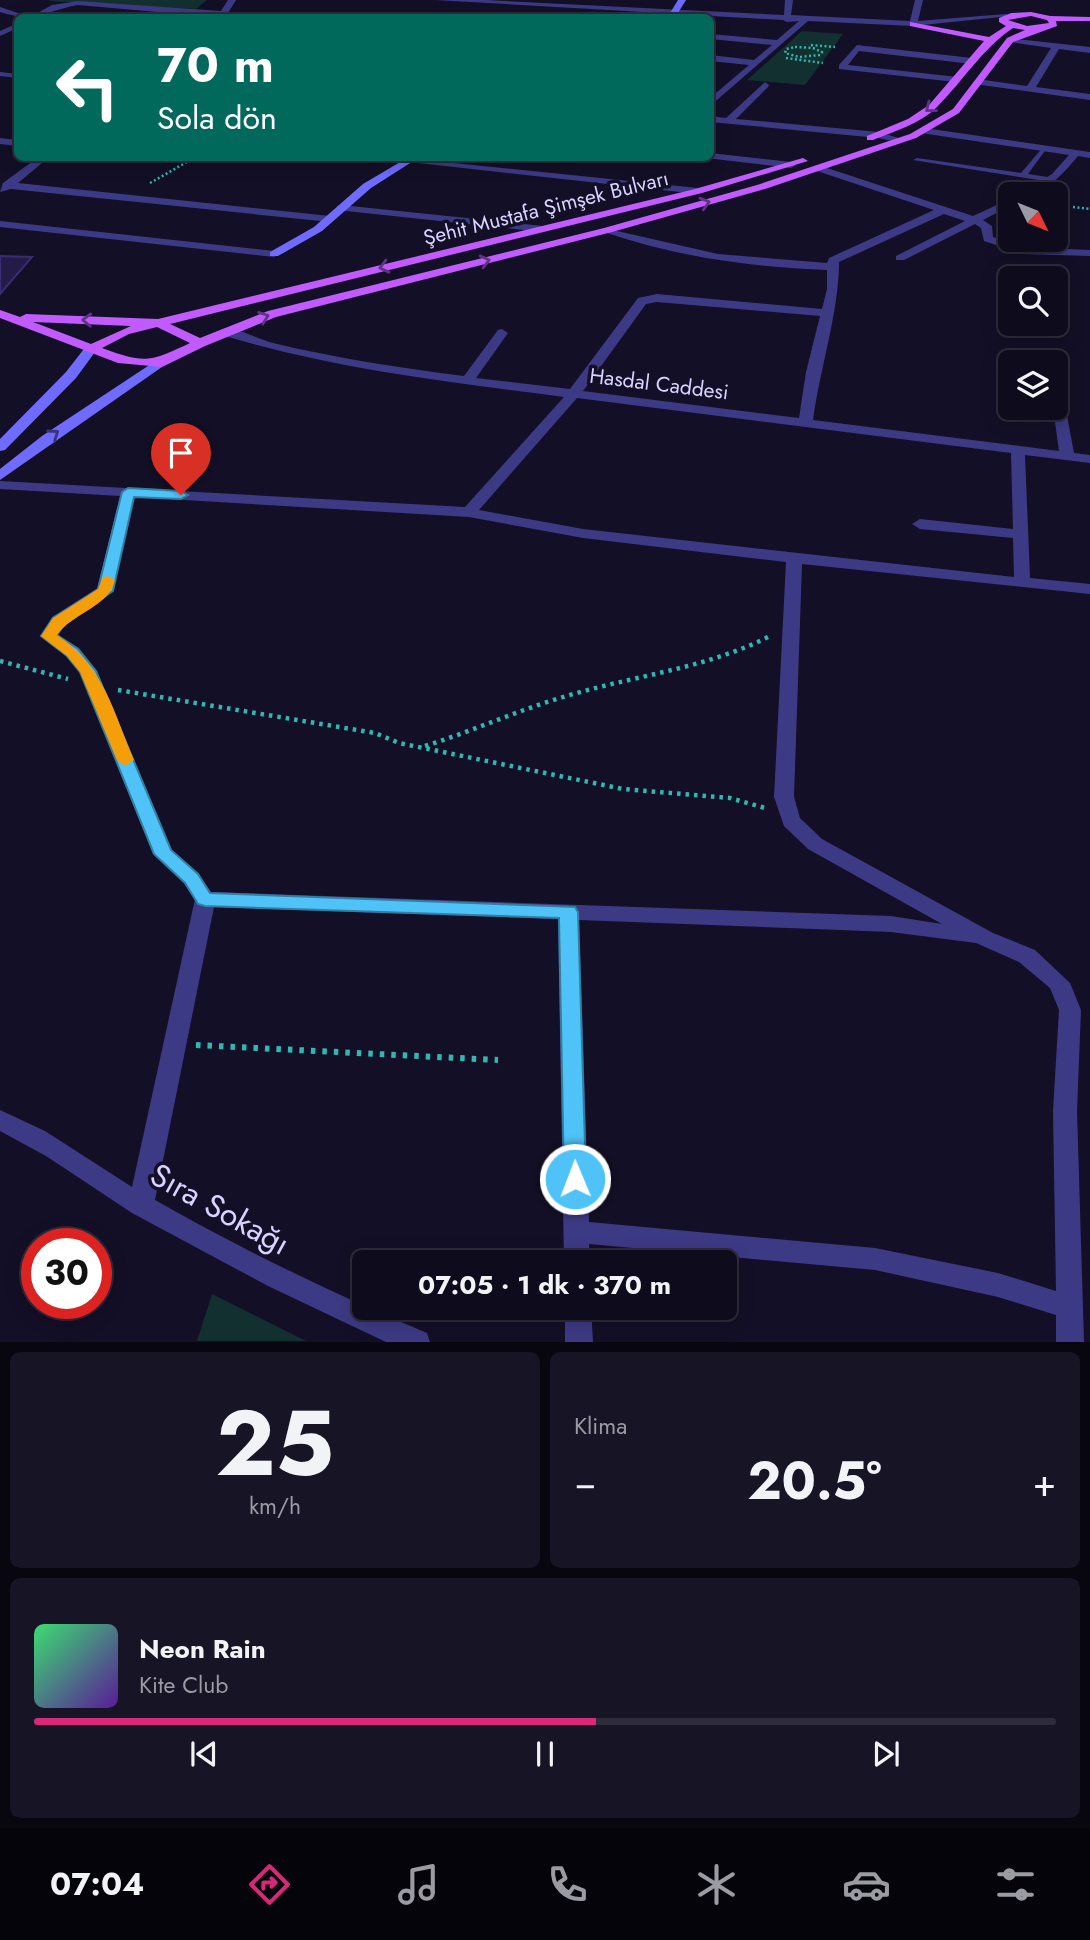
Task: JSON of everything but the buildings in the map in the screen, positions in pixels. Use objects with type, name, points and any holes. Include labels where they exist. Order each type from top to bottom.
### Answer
[{"type":"main road","points":[[1040,6],[1047,22]]},
{"type":"main road","points":[[1009,17],[1090,26]]},
{"type":"main road","points":[[1009,17],[1047,22],[1090,19]]},
{"type":"main road","name":"Şehit Mustafa Şimşek Bulvarı","points":[[92,348],[125,331],[698,191],[791,165],[879,135],[922,114],[940,100],[1009,17]]},
{"type":"main road","points":[[1010,40],[1047,22]]},
{"type":"main road","points":[[913,24],[990,40]]},
{"type":"main road","name":"Şehit Mustafa Şimşek Bulvarı","points":[[157,364],[200,343],[272,314],[608,230],[818,168],[924,131],[956,111],[1010,40]]},
{"type":"main road","points":[[274,254],[318,229],[367,186],[406,161]]},
{"type":"main road","points":[[0,314],[123,360],[157,364]]},
{"type":"main road","points":[[14,317],[159,323],[200,343]]},
{"type":"main road","points":[[0,447],[71,375],[92,348]]},
{"type":"main road","points":[[0,476],[47,439],[157,364]]},
{"type":"street","points":[[439,0],[569,3],[655,14]]},
{"type":"street","points":[[787,20],[789,0]]},
{"type":"street","points":[[913,24],[919,0]]},
{"type":"street","points":[[42,14],[55,7],[78,4],[199,14]]},
{"type":"street","points":[[714,17],[954,26],[1009,17]]},
{"type":"street","points":[[714,101],[745,83],[756,63],[805,20]]},
{"type":"street","points":[[714,36],[780,42]]},
{"type":"street","points":[[1010,40],[1090,50]]},
{"type":"street","points":[[1030,89],[1056,46]]},
{"type":"street","points":[[955,79],[842,67],[857,48],[972,61]]},
{"type":"street","points":[[714,58],[756,63]]},
{"type":"street","points":[[977,82],[1090,97]]},
{"type":"street","points":[[728,121],[765,85],[745,83]]},
{"type":"street","points":[[714,119],[879,135],[900,140]]},
{"type":"street","points":[[924,131],[1090,155]]},
{"type":"street","points":[[1047,182],[1076,153]]},
{"type":"street","points":[[714,156],[791,165]]},
{"type":"street","points":[[8,185],[39,161]]},
{"type":"street","points":[[437,161],[698,191]]},
{"type":"street","points":[[818,168],[975,220],[986,226],[988,239],[999,245],[1090,253]]},
{"type":"street","points":[[0,175],[8,185],[330,219]]},
{"type":"street","points":[[341,208],[543,229]]},
{"type":"street","points":[[900,258],[998,208]]},
{"type":"street","points":[[804,424],[813,372],[833,289],[833,260],[944,210]]},
{"type":"street","points":[[0,225],[274,254]]},
{"type":"street","points":[[608,230],[648,245],[687,254],[779,265],[831,267]]},
{"type":"street","points":[[469,512],[575,394],[639,304],[648,299],[827,313]]},
{"type":"street","name":"Hasdal Caddesi","points":[[226,332],[271,346],[416,374],[1090,458]]},
{"type":"street","points":[[468,380],[502,333]]},
{"type":"street","points":[[1061,420],[1067,456]]},
{"type":"street","points":[[1018,449],[1022,583]]},
{"type":"street","points":[[0,485],[469,512],[513,524],[794,559],[1090,589]]},
{"type":"street","points":[[128,492],[105,591],[58,621],[49,636],[81,661],[95,686],[163,854],[191,878],[205,899],[141,1205]]},
{"type":"street","points":[[920,524],[1021,534]]},
{"type":"street","points":[[794,559],[785,797],[791,821],[815,844],[985,938],[1027,956],[1051,973],[1059,983],[1070,1010],[1065,1111],[1070,1342]]},
{"type":"street","points":[[205,899],[891,924],[985,938]]},
{"type":"street","points":[[568,912],[577,1250]]},
{"type":"street","name":"Sıra Sokağı","points":[[0,1120],[26,1131],[141,1205],[282,1281],[418,1342]]},
{"type":"street","points":[[576,1232],[875,1259],[999,1285],[1069,1307]]},
{"type":"street","points":[[578,1320],[579,1342]]},
{"type":"lane","points":[[1023,176],[1044,148]]},
{"type":"lane","points":[[918,160],[1051,180]]},
{"type":"path","points":[[780,42],[835,47]]},
{"type":"path","points":[[811,45],[821,50],[822,54],[799,57],[784,51],[811,45]]},
{"type":"path","points":[[764,56],[823,63]]},
{"type":"path","points":[[124,198],[189,161]]},
{"type":"path","points":[[1073,207],[1090,209]]},
{"type":"path","points":[[424,746],[572,695],[719,660],[756,644],[792,620]]},
{"type":"path","points":[[0,661],[95,686],[375,733],[399,743],[623,789],[730,798],[762,807],[791,821]]},
{"type":"path","points":[[174,1044],[498,1060]]},
{"type":"green space","points":[[207,0],[196,9],[48,1]]},
{"type":"green space","points":[[802,31],[843,34],[805,85],[747,80]]},
{"type":"green space","points":[[212,1294],[306,1341],[197,1341]]},
{"type":"slow traffic","points":[[108,580],[105,591],[58,621],[49,636],[73,652],[88,671],[125,760]]},
{"type":"route","points":[[181,495],[128,492],[105,591],[58,621],[49,636],[73,652],[88,671],[163,854],[191,878],[205,899],[568,912],[575,1179]]}]
